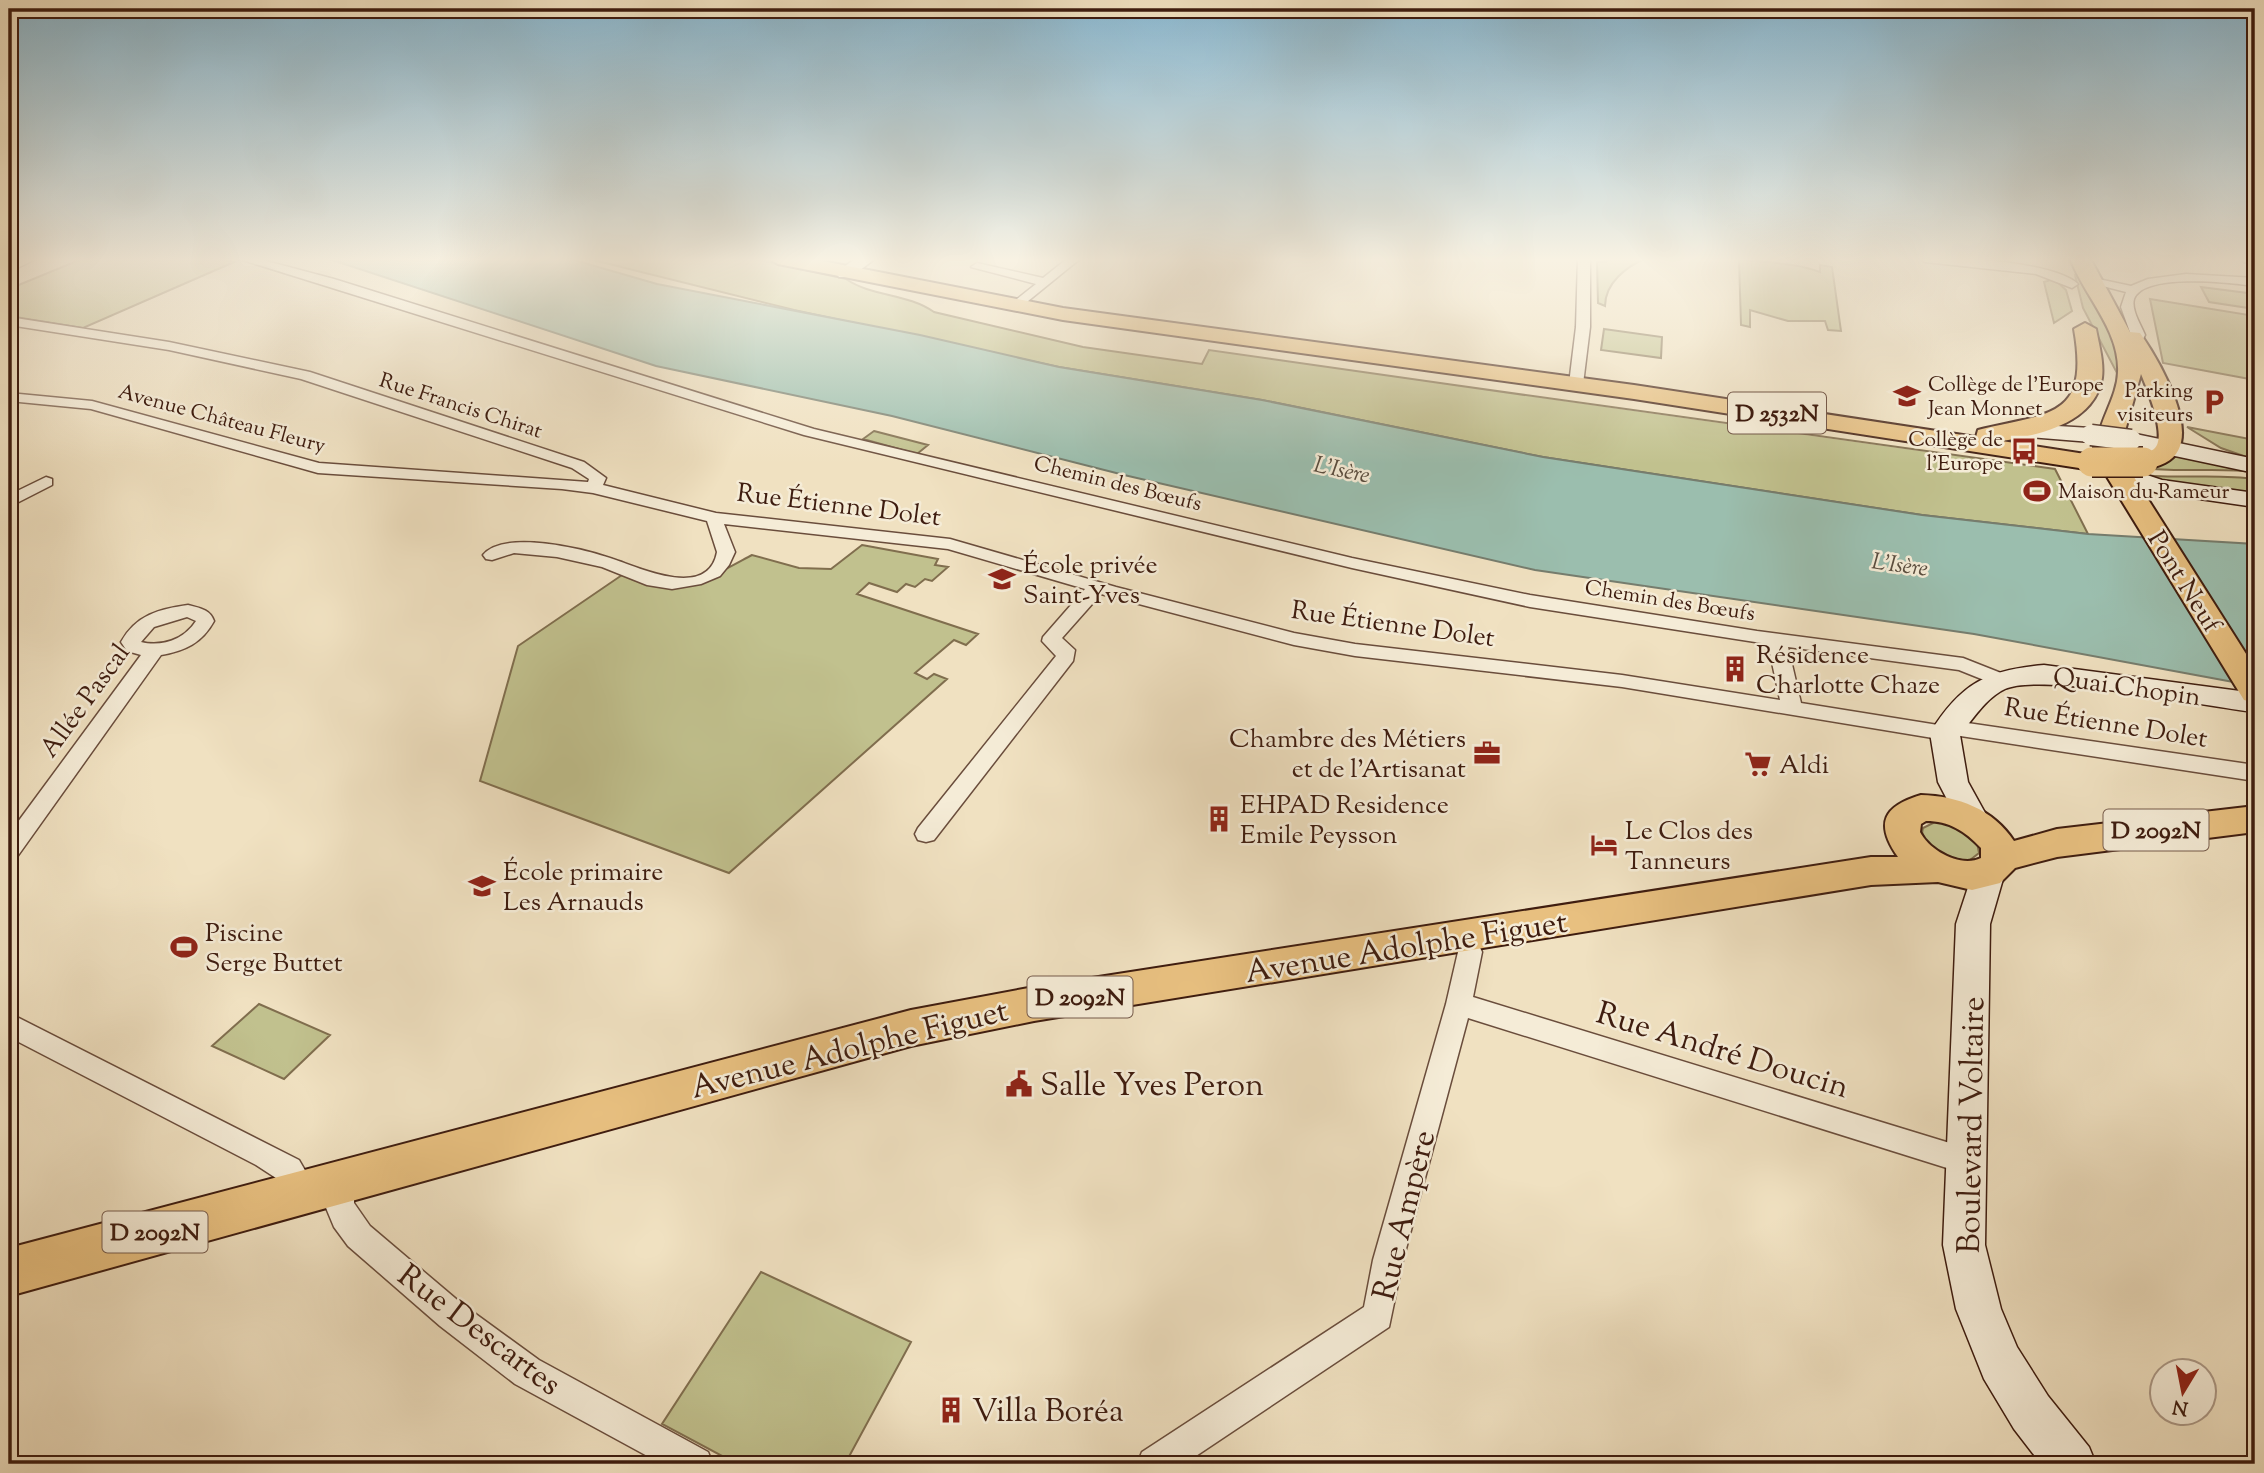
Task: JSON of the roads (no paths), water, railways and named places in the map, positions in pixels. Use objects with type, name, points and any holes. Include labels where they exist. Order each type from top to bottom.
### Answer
[{"type":"main road","name":"D 2532N","points":[[1166,327],[1921,434],[2086,461],[2141,458]]},
{"type":"main road","points":[[2117,327],[2128,353],[2130,372],[2116,414],[2109,451],[2117,472],[2143,482],[2255,500]]},
{"type":"main road","name":"D 2532N","points":[[2122,327],[2135,342],[2169,434]]},
{"type":"main road","name":"D 2532N","points":[[1921,434],[1971,435],[2025,431],[2059,416],[2082,398],[2089,384],[2091,369],[2085,329]]},
{"type":"main road","points":[[2085,329],[2109,369],[2116,414]]},
{"type":"main road","points":[[2045,454],[2030,442],[2025,431],[2091,435],[2141,458],[2255,476]]},
{"type":"main road","points":[[2141,458],[2157,458],[2169,434],[2246,463]]},
{"type":"main road","name":"Pont Neuf","points":[[2117,472],[2255,693]]},
{"type":"main road","points":[[2144,514],[2153,494],[2184,490]]},
{"type":"main road","name":"Quai Chopin","points":[[1998,680],[2043,674],[2255,703]]},
{"type":"main road","points":[[1987,845],[1944,795],[1946,730],[1983,689],[1998,680]]},
{"type":"main road","points":[[1944,795],[1903,817],[1902,835],[1909,845],[1946,870]]},
{"type":"main road","name":"D 2092N","points":[[1987,845],[2057,843],[2255,819]]},
{"type":"main road","name":"Avenue Adolphe Figuet","points":[[1871,870],[1897,857],[1909,845]]},
{"type":"main road","name":"Avenue Adolphe Figuet","points":[[9,1272],[320,1185],[911,1028],[1034,1004],[1871,870],[1946,870],[1987,845]]},
{"type":"main road","name":"Boulevard Voltaire","points":[[1987,845],[1973,924],[1964,1245],[1973,1295],[2005,1377],[2022,1404],[2072,1464]]},
{"type":"main road","name":"Boulevard Voltaire","points":[[1946,870],[1962,888],[1973,924]]},
{"type":"street","name":"Rue Francis Chirat","points":[[46,327],[169,346],[305,375],[578,465],[598,478],[593,488]]},
{"type":"street","name":"Chemin des Bœufs","points":[[473,327],[809,432],[1466,588],[1530,601],[1777,640],[1963,664],[1998,680]]},
{"type":"street","points":[[1576,384],[1583,327]]},
{"type":"street","points":[[2135,327],[2138,335],[2135,342]]},
{"type":"street","name":"Avenue Château Fleury","points":[[9,397],[92,405],[318,468],[593,488]]},
{"type":"street","points":[[9,502],[46,482]]},
{"type":"street","name":"Rue Étienne Dolet","points":[[593,488],[716,518],[950,544],[1097,587],[1294,639],[1343,648],[1568,674],[2255,773]]},
{"type":"street","points":[[492,555],[509,547],[568,554],[606,562],[653,581],[687,582],[711,573],[726,556],[727,550],[715,531],[716,518]]},
{"type":"street","points":[[926,834],[1066,657],[1065,650],[1052,641],[1053,637],[1097,587]]},
{"type":"street","points":[[1777,640],[1793,707]]},
{"type":"street","name":"Allée Pascal","points":[[9,851],[155,650]]},
{"type":"street","name":"Rue Ampère","points":[[1154,1464],[1378,1316],[1388,1260],[1459,1004],[1470,952],[1463,937]]},
{"type":"street","name":"Rue André Doucin","points":[[1459,1004],[1966,1161]]},
{"type":"street","points":[[9,1024],[320,1185]]},
{"type":"street","name":"Rue Descartes","points":[[320,1185],[340,1203],[359,1236],[452,1315],[527,1372],[696,1464]]},
{"type":"water","name":"L'Isère","points":[[536,327],[877,327],[1059,367],[1262,400],[1543,457],[1922,515],[2088,534],[2255,544],[2255,686],[1974,634],[1535,570],[1124,475],[892,416],[656,366]]},
{"type":"place","name":"Collège de l'Europe Jean Monnet","points":[[1907,396]]},
{"type":"place","name":"Parking visiteurs","points":[[2214,402]]},
{"type":"place","name":"Collège de l'Europe","points":[[2024,451]]},
{"type":"place","name":"Maison du Rameur","points":[[2037,491]]},
{"type":"place","name":"École privée Saint-Yves","points":[[1002,579]]},
{"type":"place","name":"Résidence Charlotte Chaze","points":[[1735,669]]},
{"type":"place","name":"Chambre des Métiers et de l'Artisanat","points":[[1487,753]]},
{"type":"place","name":"Aldi","points":[[1758,764]]},
{"type":"place","name":"EHPAD Residence Emile Peysson","points":[[1219,819]]},
{"type":"place","name":"Le Clos des Tanneurs","points":[[1604,845]]},
{"type":"place","name":"École primaire Les Arnauds","points":[[482,886]]},
{"type":"place","name":"Piscine Serge Buttet","points":[[184,947]]},
{"type":"place","name":"Salle Yves Peron","points":[[1019,1084]]},
{"type":"place","name":"Villa Boréa","points":[[951,1410]]}]
